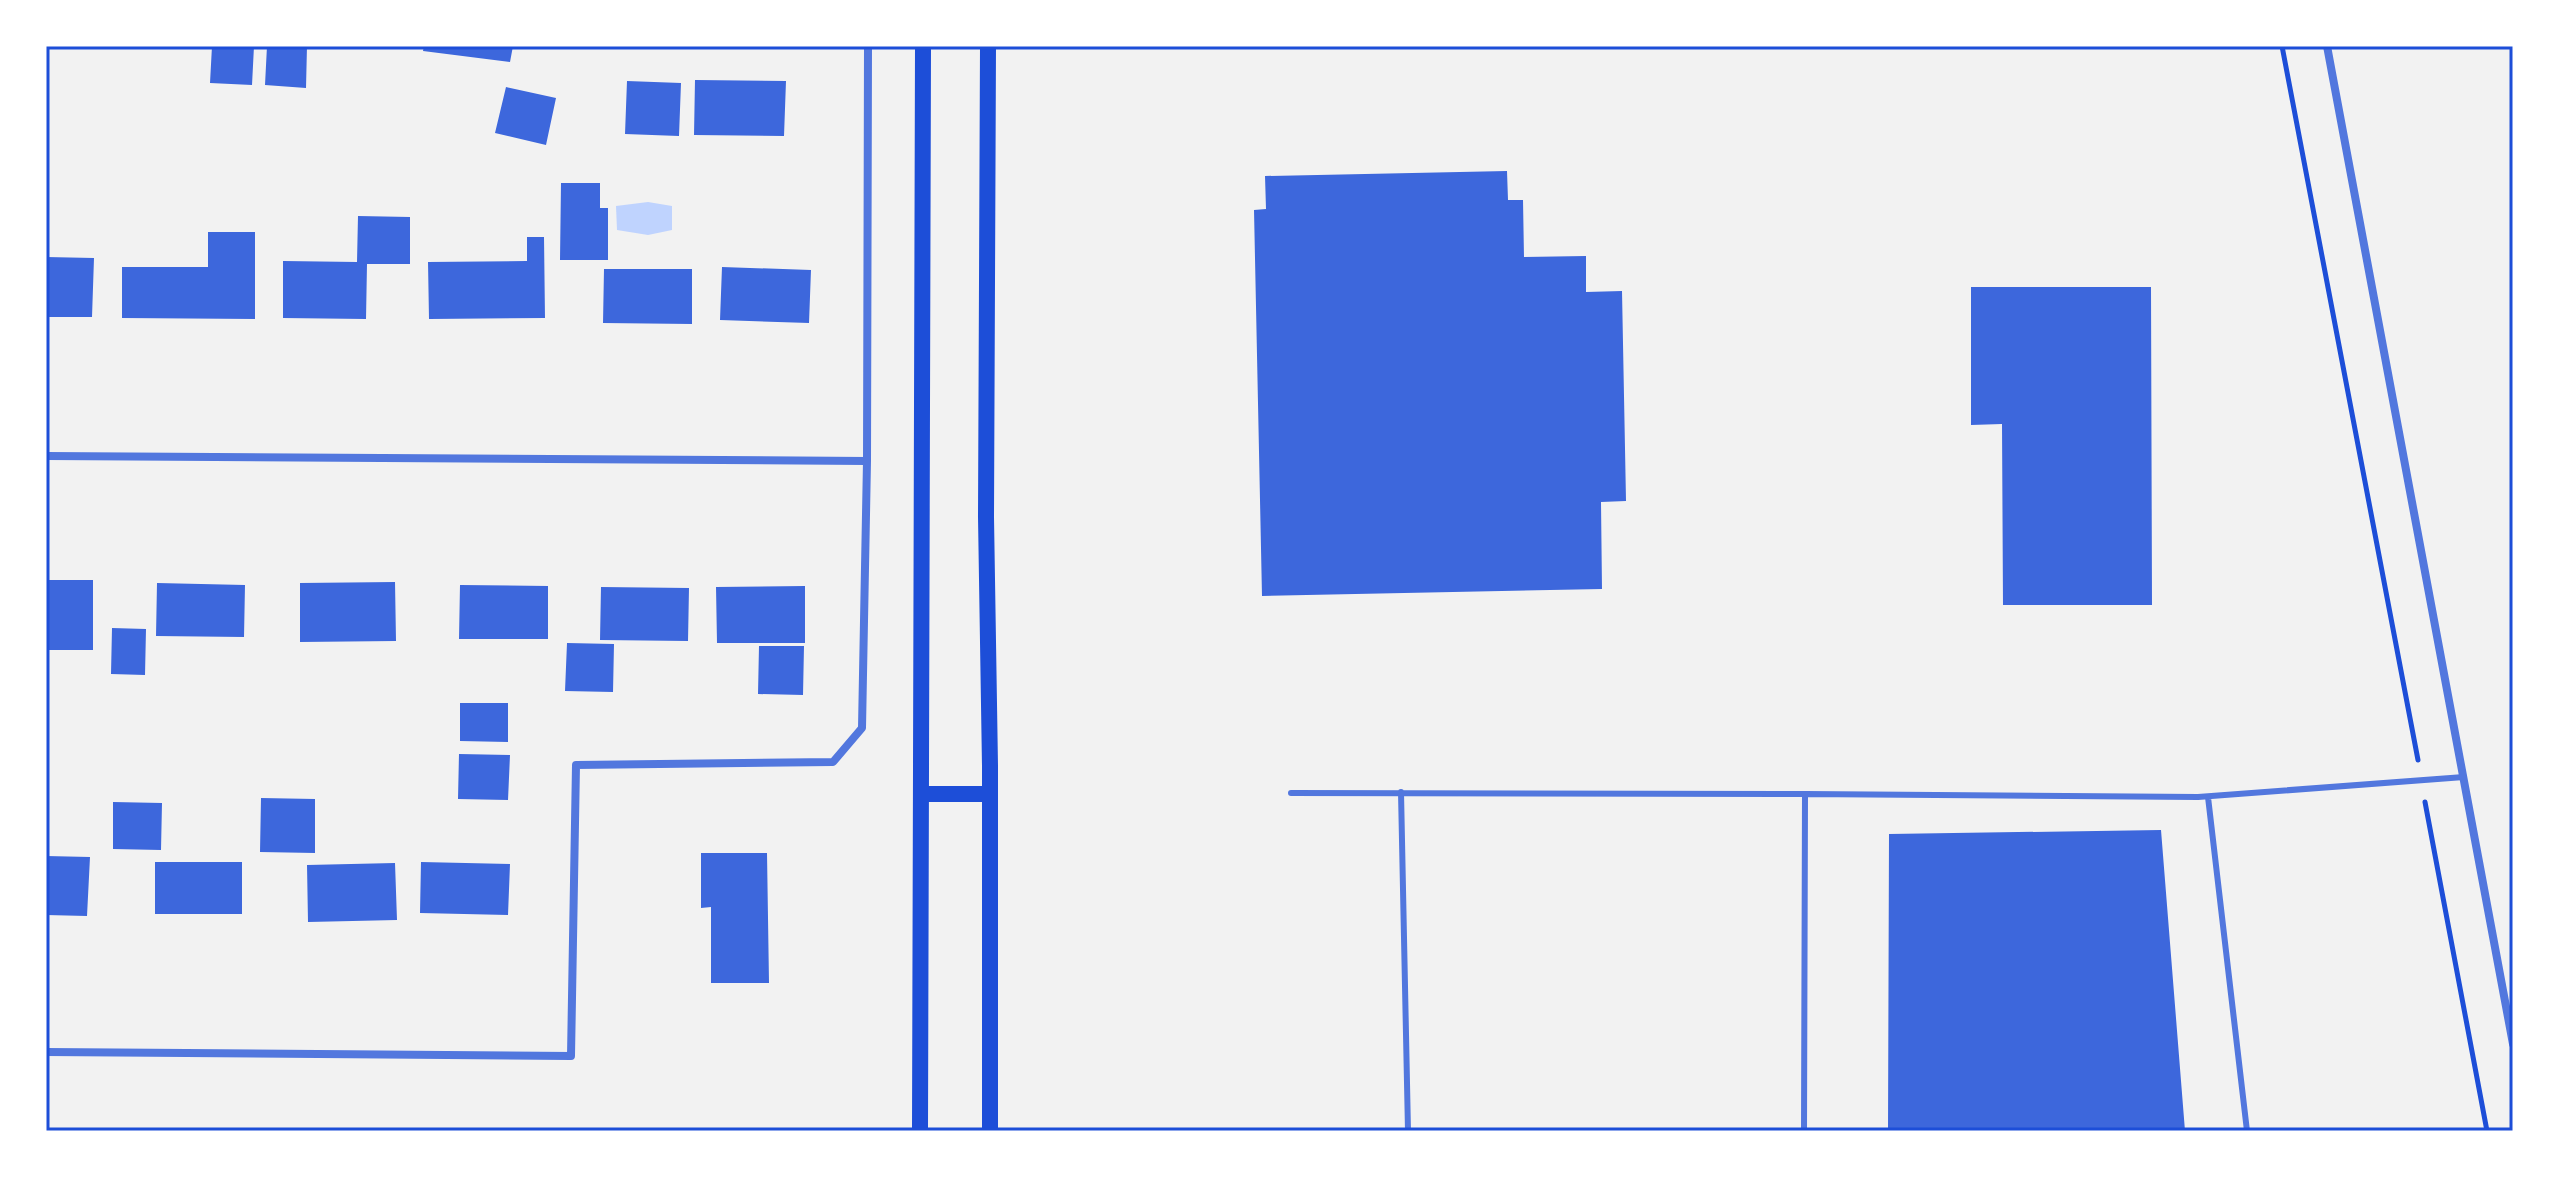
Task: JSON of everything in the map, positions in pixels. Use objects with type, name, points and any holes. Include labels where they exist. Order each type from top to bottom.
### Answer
[{"type":"main road","points":[[920,1131],[923,46]]},
{"type":"main road","points":[[988,46],[986,517],[990,1131]]},
{"type":"main road","points":[[921,794],[990,794]]},
{"type":"street","points":[[46,1052],[571,1056],[576,765],[833,762],[862,728],[867,461],[868,46]]},
{"type":"street","points":[[2327,46],[2513,1044]]},
{"type":"street","points":[[46,456],[867,461]]},
{"type":"lane","points":[[1291,793],[2208,797],[2464,777]]},
{"type":"lane","points":[[1401,792],[1408,1131]]},
{"type":"lane","points":[[1804,1131],[1805,794]]},
{"type":"lane","points":[[2208,797],[2247,1131]]},
{"type":"path","points":[[2282,46],[2487,1131]]},
{"type":"water","points":[[648,202],[672,206],[672,230],[648,235],[617,230],[616,206]]},
{"type":"building","points":[[212,46],[254,46],[252,85],[210,83]]},
{"type":"building","points":[[267,46],[307,46],[306,88],[265,85]]},
{"type":"building","points":[[424,46],[513,46],[510,62],[423,51]]},
{"type":"building","points":[[695,80],[786,81],[784,136],[694,135]]},
{"type":"building","points":[[627,81],[681,83],[679,136],[625,134]]},
{"type":"building","points":[[506,87],[556,98],[546,145],[495,133]]},
{"type":"building","points":[[1507,171],[1508,200],[1523,200],[1524,257],[1586,256],[1586,292],[1622,291],[1626,501],[1601,502],[1602,589],[1262,596],[1254,210],[1266,209],[1265,176]]},
{"type":"building","points":[[561,183],[600,183],[600,208],[608,208],[608,260],[560,260]]},
{"type":"building","points":[[358,216],[410,217],[410,264],[367,264],[366,319],[283,318],[283,261],[357,262]]},
{"type":"building","points":[[208,232],[255,232],[255,319],[122,318],[122,267],[208,267]]},
{"type":"building","points":[[527,237],[544,237],[545,318],[429,319],[428,262],[527,261]]},
{"type":"building","points":[[46,257],[94,258],[92,317],[46,317]]},
{"type":"building","points":[[722,267],[811,270],[809,323],[720,320]]},
{"type":"building","points":[[604,269],[692,269],[692,324],[603,323]]},
{"type":"building","points":[[1971,287],[2151,287],[2152,605],[2003,605],[2002,424],[1971,425]]},
{"type":"building","points":[[46,580],[93,580],[93,650],[46,650]]},
{"type":"building","points":[[395,582],[396,641],[300,642],[300,583]]},
{"type":"building","points":[[157,583],[245,585],[244,637],[156,636]]},
{"type":"building","points":[[460,585],[548,586],[548,639],[459,639]]},
{"type":"building","points":[[805,586],[805,643],[717,643],[716,587]]},
{"type":"building","points":[[601,587],[689,588],[688,641],[600,640]]},
{"type":"building","points":[[112,628],[146,629],[145,675],[111,674]]},
{"type":"building","points":[[567,643],[614,644],[613,692],[565,691]]},
{"type":"building","points":[[759,646],[804,646],[803,695],[758,694]]},
{"type":"building","points":[[460,703],[508,703],[508,742],[460,741]]},
{"type":"building","points":[[459,754],[510,755],[508,800],[458,799]]},
{"type":"building","points":[[261,798],[315,799],[315,853],[260,852]]},
{"type":"building","points":[[113,802],[162,803],[161,850],[113,849]]},
{"type":"building","points":[[2161,830],[2185,1131],[1888,1131],[1889,834]]},
{"type":"building","points":[[701,853],[767,853],[769,983],[711,983],[711,907],[701,908]]},
{"type":"building","points":[[46,856],[90,857],[87,916],[46,915]]},
{"type":"building","points":[[155,862],[242,862],[242,914],[155,914]]},
{"type":"building","points":[[421,862],[510,864],[508,915],[420,913]]},
{"type":"building","points":[[395,863],[397,920],[308,922],[307,865]]}]
